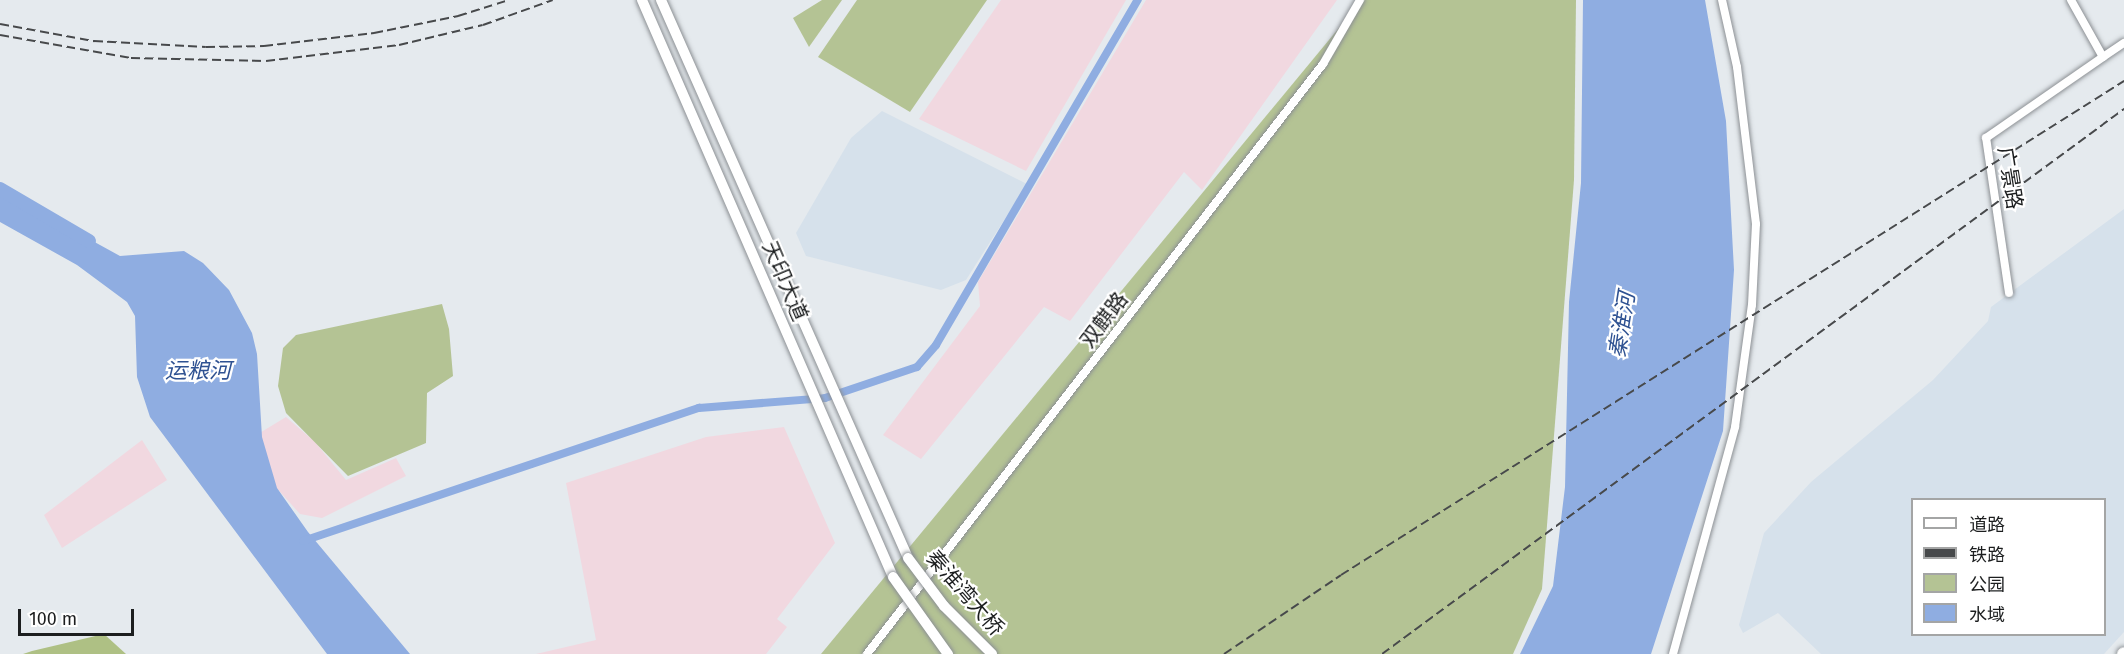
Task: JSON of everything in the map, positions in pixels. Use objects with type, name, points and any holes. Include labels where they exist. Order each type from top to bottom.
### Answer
[{"type":"main road","name":"天印大道","points":[[642,0],[893,577],[948,654]]},
{"type":"main road","name":"天印大道","points":[[661,0],[839,409],[908,558]]},
{"type":"main road","name":"秦淮湾大桥","points":[[908,558],[945,606],[992,654]]},
{"type":"street","name":"双麒路","points":[[867,654],[1323,64],[1360,0]]},
{"type":"street","points":[[1673,654],[1735,427],[1752,305],[1756,224],[1737,67],[1722,0]]},
{"type":"street","points":[[2071,0],[2103,57]]},
{"type":"street","name":"广景路","points":[[2009,293],[1986,138],[2124,43]]},
{"type":"shaded area","points":[[1001,0],[1126,0],[1026,171],[919,119]]},
{"type":"shaded area","points":[[1146,0],[1337,0],[1202,190],[1184,172],[1070,321],[1044,307],[921,459],[883,435],[980,306],[978,282]]},
{"type":"shaded area","points":[[882,111],[1027,184],[966,280],[941,290],[806,256],[796,233],[851,138]]},
{"type":"shaded area","points":[[2124,209],[2124,632],[2104,654],[1821,654],[1778,613],[1743,633],[1739,625],[1764,533],[1811,482],[1933,380],[1988,321],[1991,307]]},
{"type":"shaded area","points":[[286,417],[315,442],[346,480],[396,458],[406,476],[322,518],[300,514],[273,484],[258,434]]},
{"type":"shaded area","points":[[784,427],[835,543],[777,619],[787,627],[766,654],[536,654],[596,640],[566,483],[706,437]]},
{"type":"shaded area","points":[[142,440],[167,480],[62,548],[44,515]]},
{"type":"green space","points":[[822,0],[842,0],[809,47],[793,18]]},
{"type":"green space","points":[[857,0],[987,0],[910,112],[818,57]]},
{"type":"green space","points":[[1362,0],[1576,0],[1574,180],[1542,589],[1513,654],[821,654]]},
{"type":"green space","points":[[442,304],[449,329],[453,376],[427,393],[426,443],[348,476],[286,413],[278,386],[283,348],[296,335]]},
{"type":"green space","points":[[104,634],[126,654],[23,654],[32,651]]},
{"type":"water","name":"秦淮河","points":[[1583,0],[1705,0],[1726,121],[1734,270],[1723,431],[1651,654],[1520,654],[1553,586],[1565,487],[1569,302],[1581,183]]},
{"type":"water","name":"运粮河","points":[[0,190],[120,256],[184,251],[203,263],[229,290],[252,333],[257,354],[262,437],[277,488],[308,532],[410,654],[327,654],[150,417],[137,377],[135,316],[127,302],[77,265],[0,222]]},
{"type":"waterway","points":[[303,541],[699,408],[825,398],[917,367],[936,345],[1138,0]]},
{"type":"waterway","points":[[0,189],[89,241]]},
{"type":"railway","points":[[0,24],[94,41],[206,47],[264,46],[374,33],[458,16],[509,0]]},
{"type":"railway","points":[[0,35],[131,58],[266,61],[399,45],[483,25],[553,0]]},
{"type":"railway","points":[[1224,654],[1341,575],[2124,81]]},
{"type":"railway","points":[[1382,654],[2124,109]]}]
